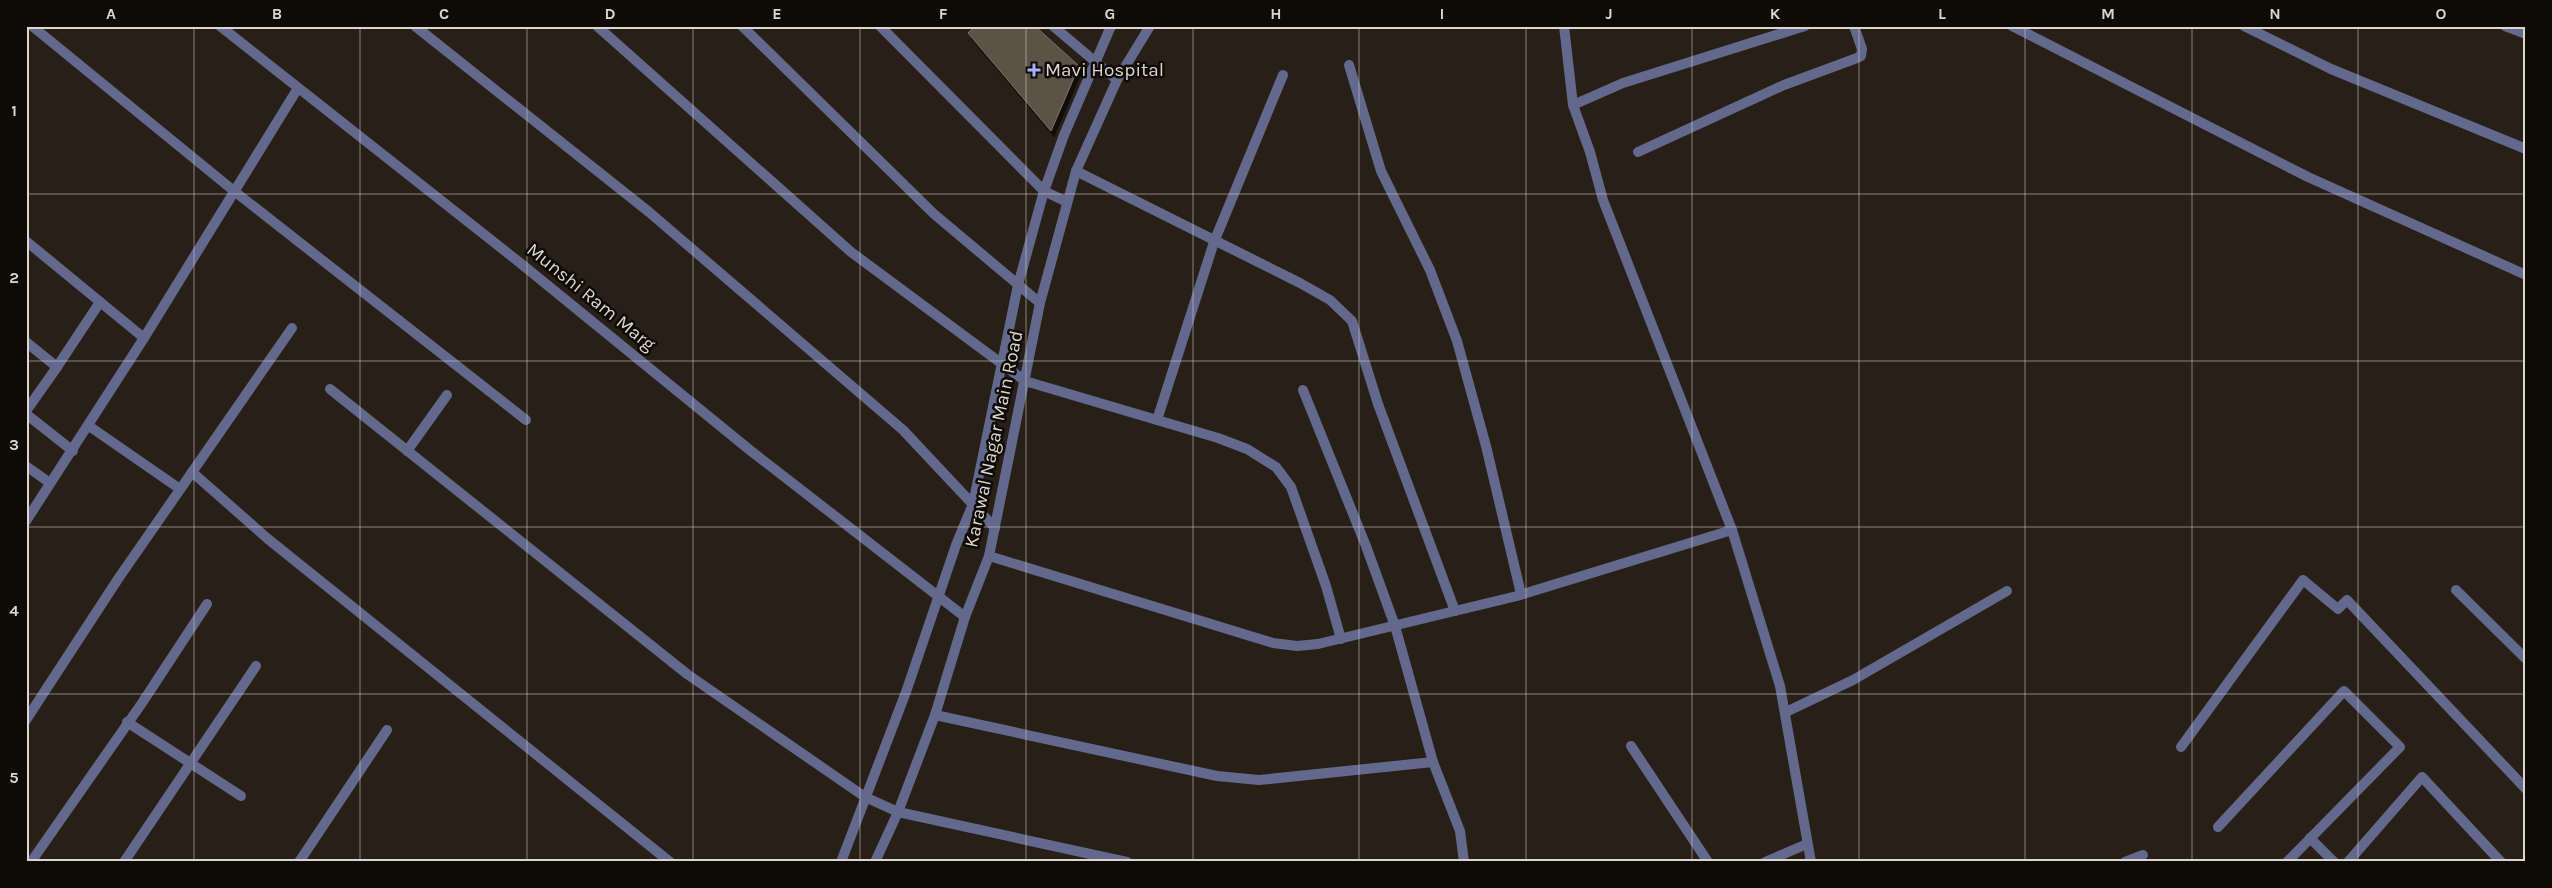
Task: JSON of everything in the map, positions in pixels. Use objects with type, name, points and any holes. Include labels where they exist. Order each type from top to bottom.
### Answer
[{"type":"street","points":[[32,26],[234,191],[526,420]]},
{"type":"street","name":"Munshi Ram Marg","points":[[220,26],[519,262],[751,451],[965,617]]},
{"type":"street","points":[[415,26],[649,212],[903,430],[995,528]]},
{"type":"street","points":[[597,26],[851,252],[1025,381],[1247,449],[1276,467],[1291,487],[1326,586],[1341,639]]},
{"type":"street","points":[[742,26],[934,214],[1040,303]]},
{"type":"street","points":[[880,26],[1044,191],[1067,202]]},
{"type":"street","points":[[1053,26],[1117,80]]},
{"type":"street","name":"Karawal Nagar Main Road","points":[[840,862],[906,692],[938,597],[973,504],[1004,365],[1018,285],[1044,191],[1064,135],[1112,26]]},
{"type":"street","name":"Karawal Nagar Main Road","points":[[875,862],[898,812],[935,715],[965,617],[989,556],[1040,303],[1076,171],[1117,80],[1150,26]]},
{"type":"street","points":[[1564,26],[1573,105],[1590,152],[1603,200],[1732,530],[1780,686],[1811,862]]},
{"type":"street","points":[[1573,105],[1624,83],[1805,26]]},
{"type":"street","points":[[1638,152],[1784,85],[1861,56],[1862,49],[1854,26]]},
{"type":"street","points":[[2012,26],[2308,178],[2526,275]]},
{"type":"street","points":[[2244,26],[2331,69],[2526,149]]},
{"type":"street","points":[[2505,26],[2526,34]]},
{"type":"street","points":[[1348,65],[1381,171],[1430,270],[1457,341],[1486,446],[1521,594]]},
{"type":"street","points":[[1157,420],[1214,242],[1283,75]]},
{"type":"street","points":[[26,521],[50,483],[74,451],[298,88]]},
{"type":"street","points":[[1076,171],[1214,242],[1300,283],[1330,300],[1352,321],[1378,404],[1455,611]]},
{"type":"street","points":[[26,241],[144,338]]},
{"type":"street","points":[[74,451],[26,412],[100,302]]},
{"type":"street","points":[[26,720],[180,489],[292,328]]},
{"type":"street","points":[[26,342],[57,367]]},
{"type":"street","points":[[330,389],[687,674],[865,797],[898,812],[1127,862]]},
{"type":"street","points":[[1303,390],[1366,546],[1395,626],[1433,762],[1460,831],[1464,862]]},
{"type":"street","points":[[407,452],[448,395]]},
{"type":"street","points":[[89,426],[180,489]]},
{"type":"street","points":[[26,466],[50,483]]},
{"type":"street","points":[[192,472],[276,545],[670,862]]},
{"type":"street","points":[[989,556],[1273,643],[1297,646],[1341,639],[1521,594],[1732,530]]},
{"type":"street","points":[[2180,747],[2303,580],[2338,609],[2347,600],[2526,789]]},
{"type":"street","points":[[2456,590],[2526,659]]},
{"type":"street","points":[[1786,712],[1860,676],[2007,591]]},
{"type":"street","points":[[31,862],[207,604]]},
{"type":"street","points":[[124,862],[256,666]]},
{"type":"street","points":[[2218,827],[2344,691],[2400,747],[2287,862]]},
{"type":"street","points":[[935,715],[1216,776],[1247,780],[1433,762]]},
{"type":"street","points":[[127,722],[241,796]]},
{"type":"street","points":[[299,862],[387,730]]},
{"type":"street","points":[[1631,746],[1708,862]]},
{"type":"street","points":[[2348,862],[2422,777],[2501,862]]},
{"type":"street","points":[[2310,838],[2334,862]]},
{"type":"street","points":[[1765,862],[1807,844]]},
{"type":"street","points":[[2124,862],[2143,855]]},
{"type":"building","points":[[975,26],[1035,26],[1079,66],[1051,131],[968,33]]},
{"type":"place","name":"Mavi Hospital","points":[[1034,70]]}]
